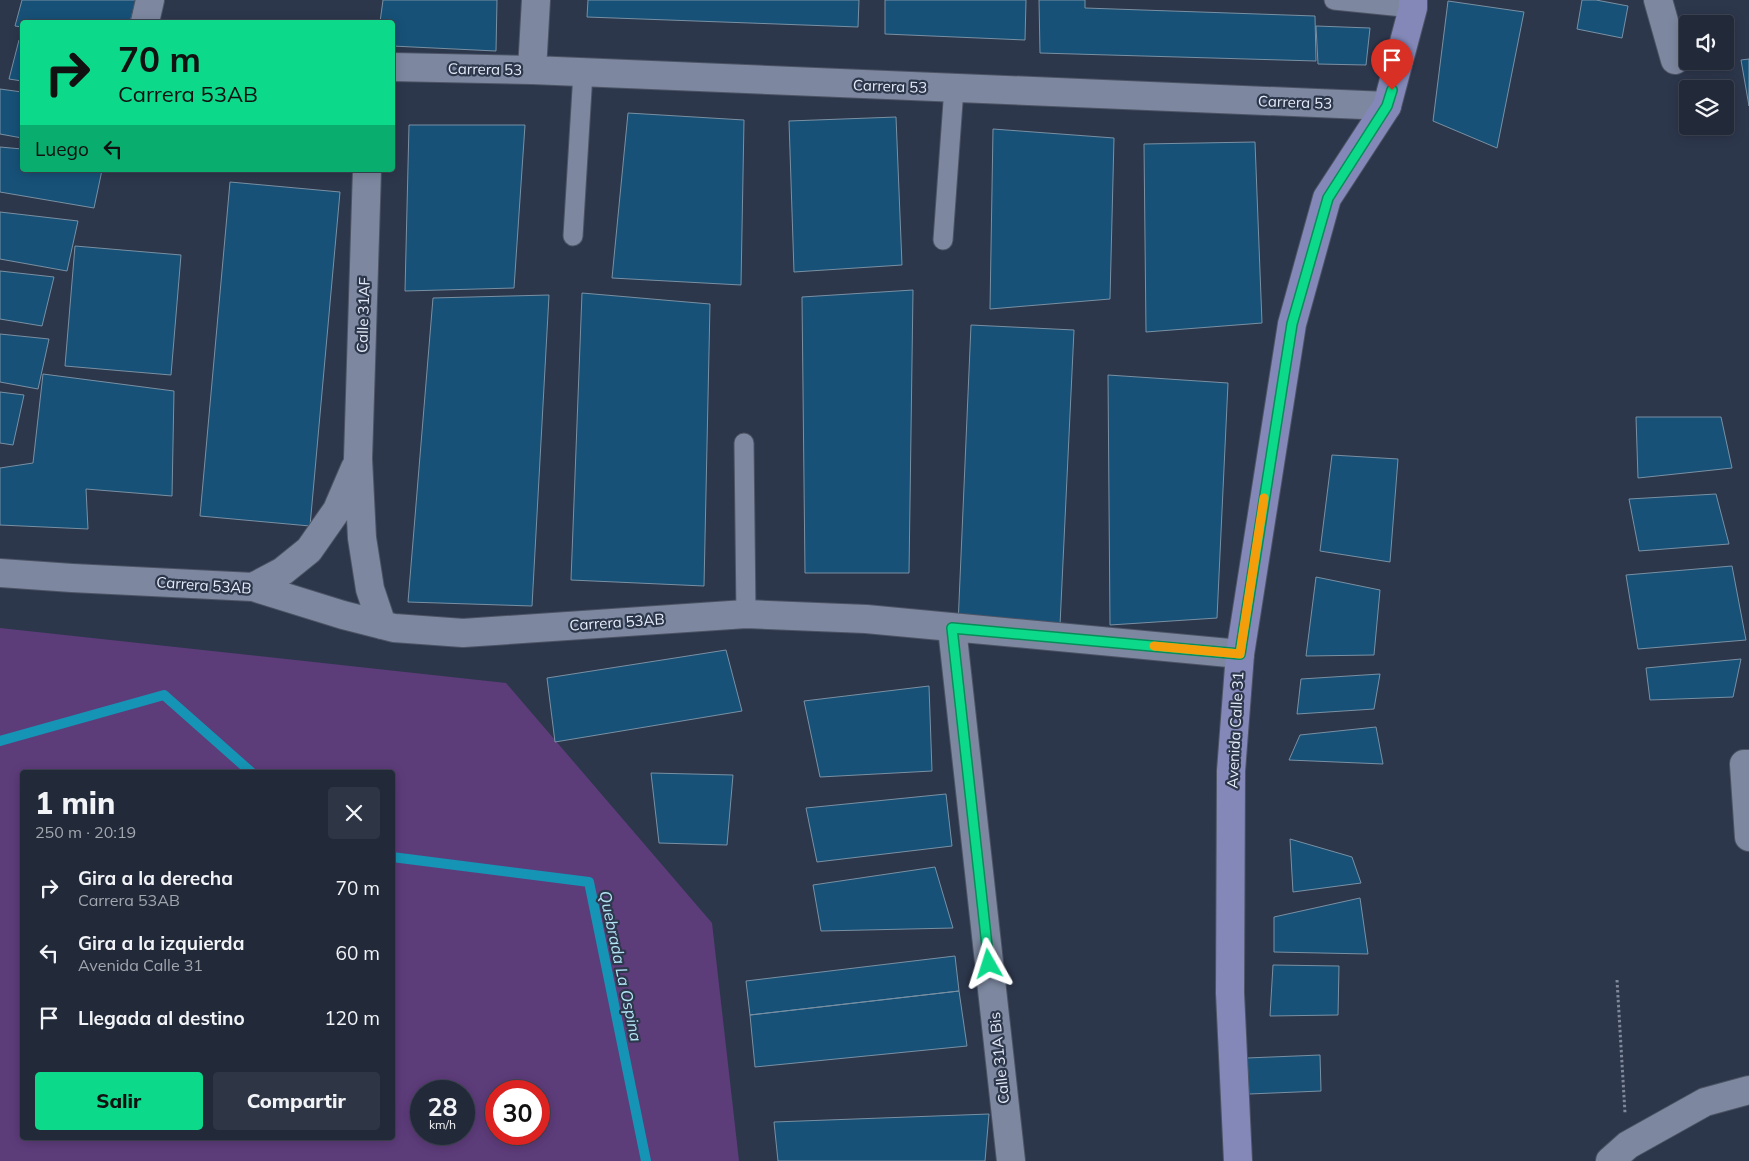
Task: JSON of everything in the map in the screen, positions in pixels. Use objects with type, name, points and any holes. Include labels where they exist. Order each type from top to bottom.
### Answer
[{"type":"street","points":[[145,20],[150,0]]},
{"type":"street","points":[[532,70],[536,0]]},
{"type":"street","points":[[1658,0],[1675,60]]},
{"type":"street","name":"Avenida Calle 31","points":[[1238,1161],[1230,993],[1231,771],[1240,654],[1292,324],[1328,198],[1387,106],[1413,4]]},
{"type":"street","name":"Carrera 53","points":[[395,67],[583,72],[1387,106]]},
{"type":"street","name":"Calle 31AF","points":[[367,172],[358,459],[362,538],[370,589],[382,625]]},
{"type":"street","name":"Calle 31AF","points":[[253,587],[283,572],[309,550],[337,510],[358,459]]},
{"type":"street","name":"Carrera 53AB","points":[[0,573],[253,587],[394,628],[463,633],[746,614],[866,619],[1240,654]]},
{"type":"street","name":"Calle 31A Bis","points":[[952,628],[1011,1161]]},
{"type":"street","points":[[1746,764],[1749,837]]},
{"type":"street","points":[[1619,1153],[1705,1102],[1749,1090]]},
{"type":"lane","points":[[1334,0],[1413,4]]},
{"type":"lane","points":[[573,236],[583,72]]},
{"type":"lane","points":[[943,240],[954,88]]},
{"type":"lane","points":[[744,443],[746,614]]},
{"type":"path","points":[[1617,980],[1619,1153]]},
{"type":"shaded area","points":[[0,628],[506,683],[712,923],[739,1161],[0,1161]]},
{"type":"building","points":[[22,0],[136,0],[131,20],[20,20],[20,27],[15,26]]},
{"type":"building","points":[[383,0],[497,0],[496,51],[395,46],[395,20],[380,20]]},
{"type":"building","points":[[588,0],[859,0],[858,27],[587,17]]},
{"type":"building","points":[[885,0],[1026,0],[1025,40],[885,34]]},
{"type":"building","points":[[1039,0],[1085,0],[1085,8],[1315,16],[1316,61],[1040,53]]},
{"type":"building","points":[[1582,0],[1596,0],[1628,6],[1622,38],[1577,29]]},
{"type":"building","points":[[1448,1],[1524,12],[1497,148],[1433,121]]},
{"type":"building","points":[[1316,26],[1370,28],[1366,65],[1318,64]]},
{"type":"building","points":[[19,40],[20,40],[20,81],[9,79]]},
{"type":"building","points":[[1749,59],[1749,106],[1741,60]]},
{"type":"building","points":[[0,89],[20,92],[20,138],[0,134]]},
{"type":"building","points":[[628,113],[744,120],[741,285],[612,278]]},
{"type":"building","points":[[896,117],[902,265],[794,272],[789,121]]},
{"type":"building","points":[[409,125],[525,125],[514,288],[405,291]]},
{"type":"building","points":[[993,129],[1114,138],[1110,299],[990,309]]},
{"type":"building","points":[[1255,142],[1262,323],[1146,332],[1144,144]]},
{"type":"building","points":[[0,147],[20,149],[20,172],[102,172],[94,208],[0,192]]},
{"type":"building","points":[[230,182],[340,192],[310,526],[200,516]]},
{"type":"building","points":[[0,212],[78,221],[67,271],[0,259]]},
{"type":"building","points":[[75,246],[181,255],[171,375],[65,366]]},
{"type":"building","points":[[0,271],[54,277],[42,326],[0,319]]},
{"type":"building","points":[[913,290],[909,573],[805,573],[802,297]]},
{"type":"building","points":[[582,293],[710,304],[704,586],[571,580]]},
{"type":"building","points":[[549,295],[532,606],[408,602],[433,298]]},
{"type":"building","points":[[971,325],[1074,330],[1060,625],[958,625]]},
{"type":"building","points":[[0,334],[49,339],[38,389],[0,382]]},
{"type":"building","points":[[43,374],[174,391],[172,496],[86,489],[88,529],[0,525],[0,468],[33,463]]},
{"type":"building","points":[[1108,375],[1228,383],[1217,618],[1110,625]]},
{"type":"building","points":[[0,392],[24,395],[13,445],[0,443]]},
{"type":"building","points":[[1636,417],[1721,417],[1732,468],[1638,478]]},
{"type":"building","points":[[1332,455],[1398,459],[1390,562],[1320,551]]},
{"type":"building","points":[[1716,494],[1729,544],[1639,551],[1629,499]]},
{"type":"building","points":[[1732,566],[1746,640],[1638,649],[1626,575]]},
{"type":"building","points":[[1316,577],[1380,590],[1374,655],[1306,656]]},
{"type":"building","points":[[726,650],[742,711],[555,742],[547,678]]},
{"type":"building","points":[[1741,659],[1733,697],[1650,700],[1646,668]]},
{"type":"building","points":[[1380,674],[1374,709],[1297,714],[1301,679]]},
{"type":"building","points":[[929,686],[932,771],[820,777],[804,701]]},
{"type":"building","points":[[1376,727],[1383,764],[1289,760],[1300,735]]},
{"type":"building","points":[[651,773],[733,775],[727,845],[659,843]]},
{"type":"building","points":[[946,794],[952,846],[817,862],[806,808]]},
{"type":"building","points":[[1290,839],[1352,857],[1361,883],[1293,892]]},
{"type":"building","points":[[935,867],[953,928],[821,931],[813,885]]},
{"type":"building","points":[[1360,898],[1368,954],[1274,952],[1274,917]]},
{"type":"building","points":[[955,956],[959,991],[750,1015],[746,981]]},
{"type":"building","points":[[1273,965],[1339,966],[1338,1015],[1270,1016]]},
{"type":"building","points":[[959,991],[967,1046],[755,1067],[750,1015]]},
{"type":"building","points":[[1320,1055],[1321,1091],[1249,1094],[1247,1058]]},
{"type":"building","points":[[989,1114],[985,1161],[778,1161],[774,1122]]},
{"type":"waterway","name":"Quebrada La Ospina","points":[[0,741],[164,695],[249,770]]},
{"type":"waterway","name":"Quebrada La Ospina","points":[[395,857],[589,882],[646,1161]]},
{"type":"slow traffic","points":[[1154,646],[1240,654],[1264,498]]},
{"type":"route","points":[[989,964],[952,628],[1240,654],[1292,324],[1328,198],[1387,106],[1392,90]]}]
